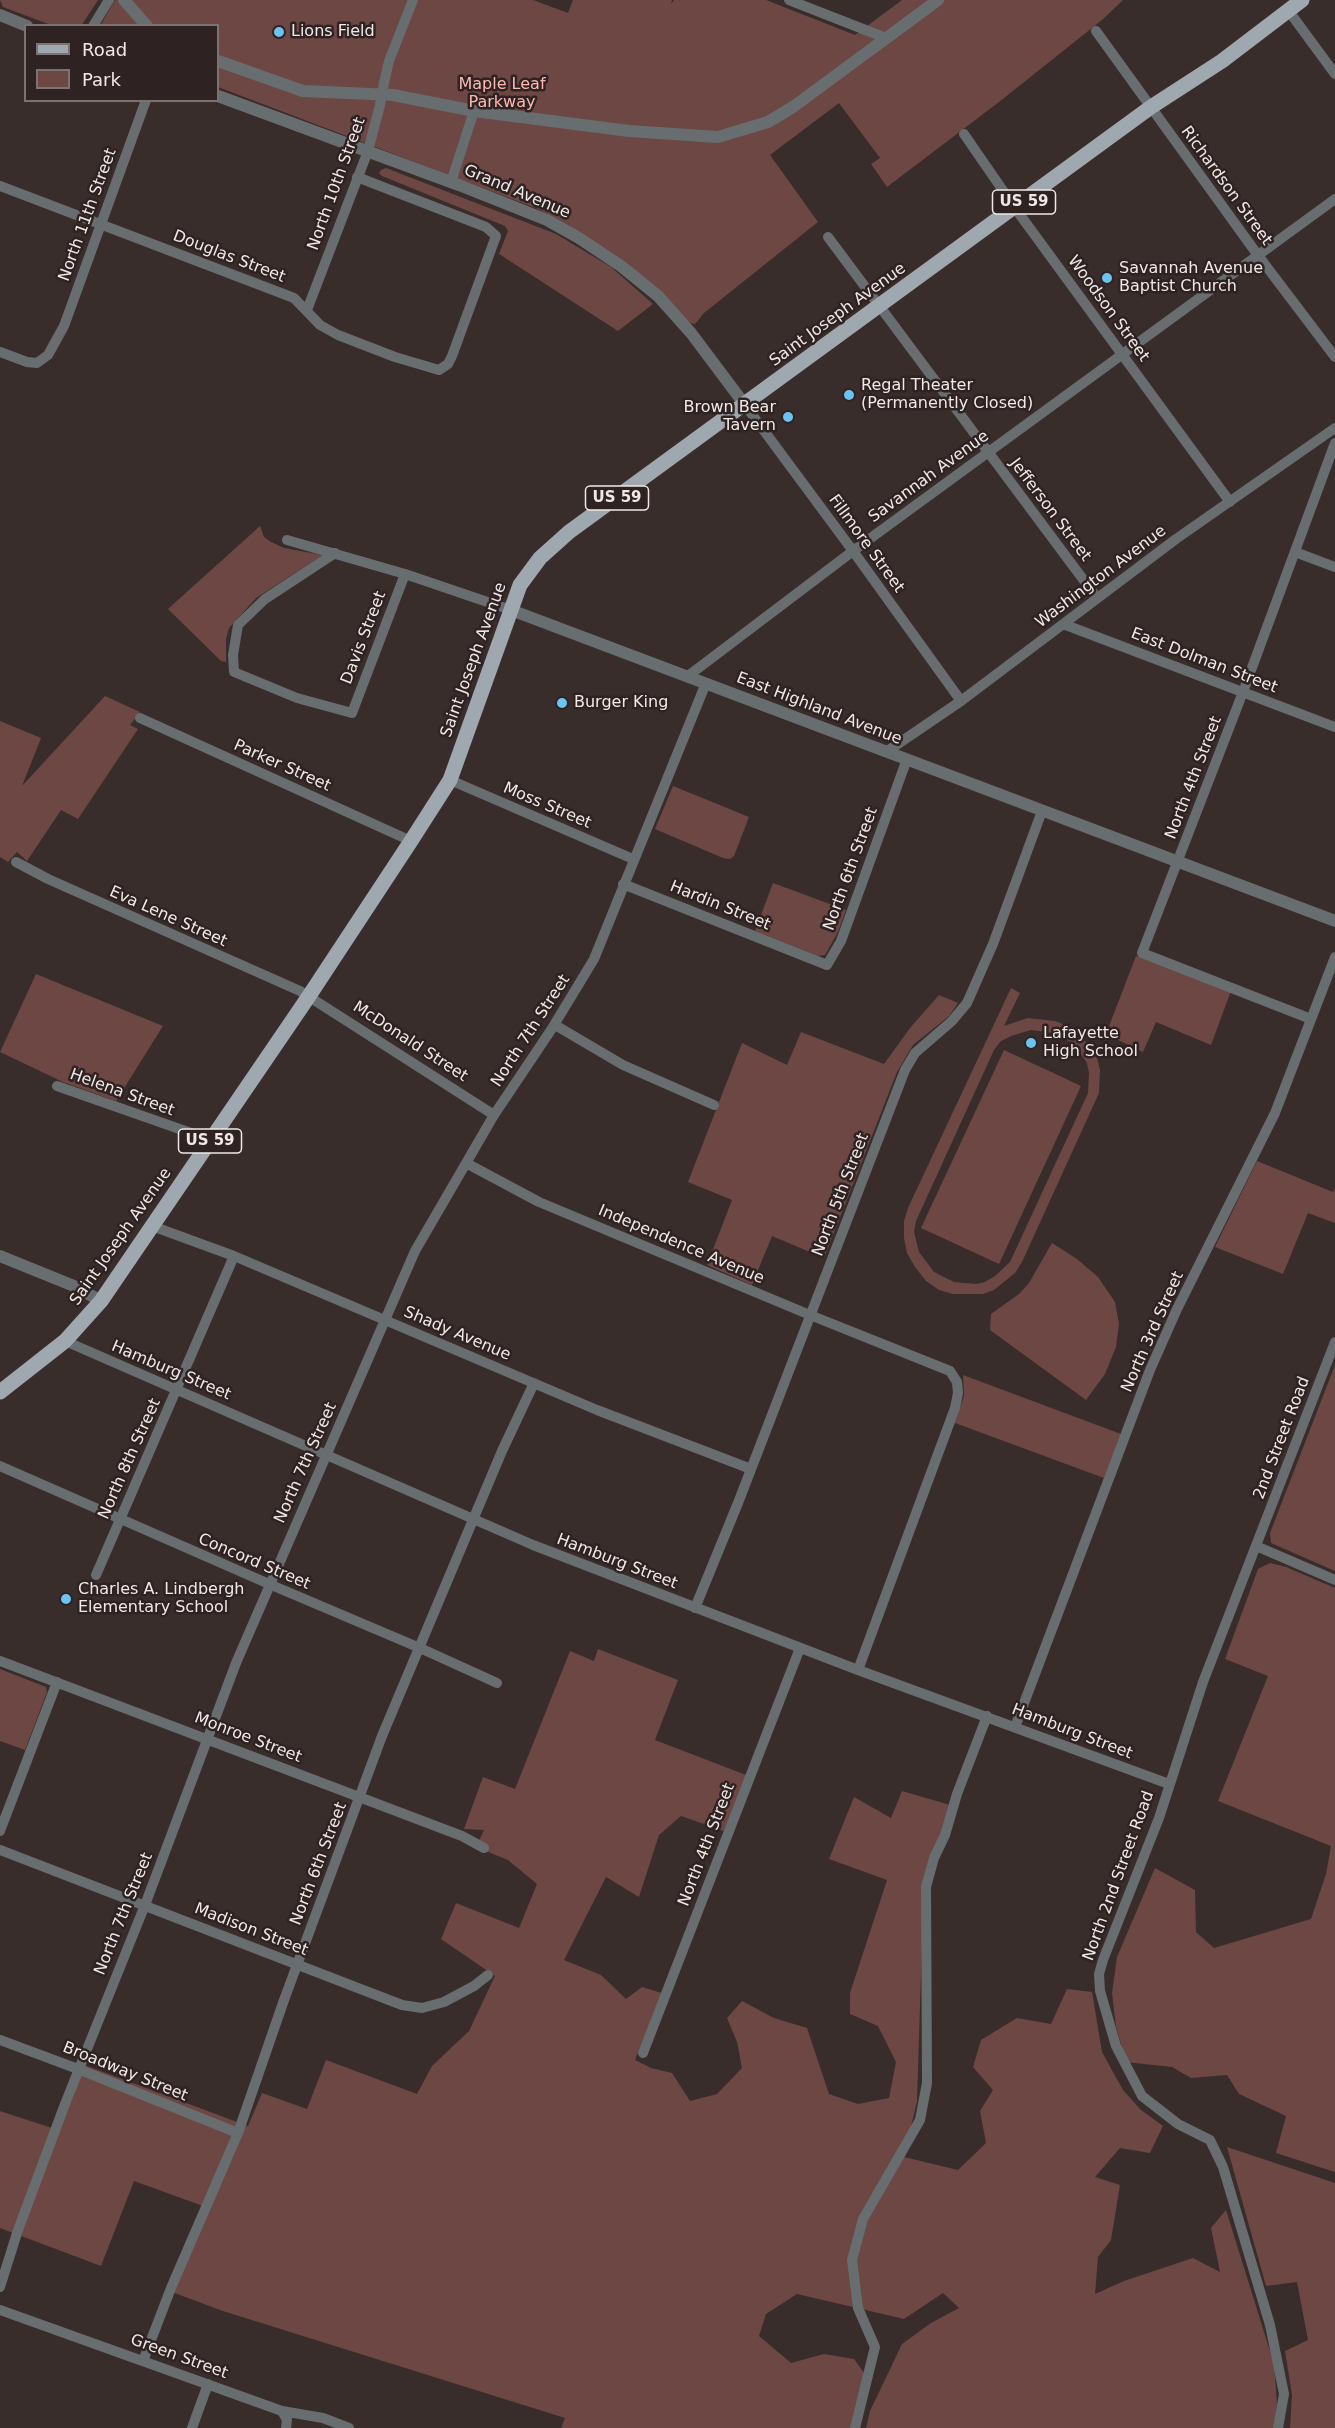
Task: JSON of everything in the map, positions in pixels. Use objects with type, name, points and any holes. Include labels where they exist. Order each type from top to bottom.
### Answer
[{"type":"main road","name":"Saint Joseph Avenue","points":[[0,1392],[65,1341],[101,1301],[309,996],[411,841],[450,780],[520,585],[540,558],[569,532],[881,307],[1151,107],[1222,61],[1302,0]]},
{"type":"street","points":[[95,21],[110,0]]},
{"type":"street","points":[[124,0],[145,24]]},
{"type":"street","name":"North 10th Street","points":[[307,309],[368,151],[389,61],[413,0]]},
{"type":"street","points":[[789,0],[886,38]]},
{"type":"street","points":[[219,61],[303,92],[393,96],[474,111],[629,131],[718,137],[768,122],[938,0]]},
{"type":"street","points":[[1288,10],[1335,74]]},
{"type":"street","points":[[0,15],[24,25]]},
{"type":"street","name":"Richardson Street","points":[[1096,31],[1257,254],[1335,357]]},
{"type":"street","name":"Grand Avenue","points":[[219,96],[547,220],[621,266],[658,296],[691,333],[745,405]]},
{"type":"street","name":"North 11th Street","points":[[0,352],[27,362],[37,363],[44,360],[57,338],[145,102]]},
{"type":"street","points":[[451,182],[474,111]]},
{"type":"street","name":"Woodson Street","points":[[964,134],[1015,208],[1230,502]]},
{"type":"street","name":"Douglas Street","points":[[0,186],[294,298],[320,325],[338,335],[395,357],[439,370],[448,364],[452,357],[496,236],[486,227],[357,177]]},
{"type":"street","name":"Savannah Avenue","points":[[687,676],[988,452],[1335,199]]},
{"type":"street","name":"Jefferson Street","points":[[828,237],[1097,598]]},
{"type":"street","name":"Fillmore Street","points":[[745,405],[854,551],[960,701]]},
{"type":"street","name":"Washington Avenue","points":[[886,752],[960,701],[1097,598],[1335,428]]},
{"type":"street","name":"North 4th Street","points":[[1311,1019],[1142,954],[1243,692],[1335,443]]},
{"type":"street","name":"East Highland Avenue","points":[[288,540],[405,574],[511,610],[1335,921]]},
{"type":"street","points":[[1295,552],[1335,567]]},
{"type":"street","name":"Davis Street","points":[[335,553],[265,599],[238,625],[233,655],[234,672],[297,698],[352,713],[405,574]]},
{"type":"street","name":"East Dolman Street","points":[[1063,624],[1335,727]]},
{"type":"street","name":"North 7th Street","points":[[0,2287],[18,2230],[78,2069],[145,1905],[269,1584],[415,1251],[494,1114],[555,1025],[594,959],[706,683]]},
{"type":"street","name":"Parker Street","points":[[140,718],[411,841]]},
{"type":"street","name":"North 6th Street","points":[[805,956],[827,965],[841,940],[907,759]]},
{"type":"street","name":"Moss Street","points":[[450,780],[633,859]]},
{"type":"street","name":"North 5th Street","points":[[695,1608],[905,1070],[915,1053],[952,1021],[967,1003],[993,944],[1042,811]]},
{"type":"street","name":"Eva Lene Street","points":[[16,862],[48,879],[309,996]]},
{"type":"street","name":"Hardin Street","points":[[623,884],[805,956]]},
{"type":"street","name":"North 3rd Street","points":[[1015,1727],[1150,1371],[1177,1309],[1275,1113],[1335,957]]},
{"type":"street","name":"McDonald Street","points":[[309,996],[494,1114]]},
{"type":"street","points":[[555,1025],[623,1065],[714,1106]]},
{"type":"street","name":"Helena Street","points":[[57,1086],[211,1140]]},
{"type":"street","name":"Independence Avenue","points":[[466,1163],[539,1202],[950,1371],[957,1382],[958,1393],[955,1408],[858,1670]]},
{"type":"street","name":"Shady Avenue","points":[[152,1226],[234,1256],[597,1410],[751,1469]]},
{"type":"street","points":[[0,1256],[74,1286],[101,1301]]},
{"type":"street","name":"North 8th Street","points":[[96,1575],[234,1256]]},
{"type":"street","name":"Hamburg Street","points":[[65,1341],[534,1545],[858,1670],[1169,1784]]},
{"type":"street","name":"2nd Street Road","points":[[1256,1545],[1335,1342]]},
{"type":"street","name":"North 6th Street","points":[[143,2361],[171,2288],[238,2133],[297,1964],[382,1736],[502,1451],[534,1383]]},
{"type":"street","name":"Concord Street","points":[[0,1466],[120,1520],[420,1647],[497,1683]]},
{"type":"street","points":[[1256,1545],[1335,1580]]},
{"type":"street","name":"North 2nd Street Road","points":[[1256,1545],[1203,1682],[1159,1818],[1099,1974],[1100,1991],[1116,2046],[1142,2096],[1178,2124],[1210,2140],[1223,2167],[1270,2325],[1284,2394],[1278,2428]]},
{"type":"street","name":"North 4th Street","points":[[643,2053],[800,1648]]},
{"type":"street","name":"Monroe Street","points":[[0,1661],[462,1836],[484,1848]]},
{"type":"street","points":[[0,1831],[57,1682]]},
{"type":"street","points":[[855,2428],[875,2347],[858,2308],[852,2260],[863,2219],[920,2120],[927,2083],[926,1887],[934,1858],[945,1835],[957,1794],[987,1716]]},
{"type":"street","name":"Madison Street","points":[[0,1851],[402,2005],[422,2008],[444,2002],[474,1986],[488,1975]]},
{"type":"street","name":"Broadway Street","points":[[0,2040],[238,2133]]},
{"type":"street","name":"Green Street","points":[[0,2310],[282,2411],[323,2418],[349,2428]]},
{"type":"street","points":[[192,2428],[208,2384]]},
{"type":"street","points":[[282,2411],[287,2420],[286,2428]]},
{"type":"green space","points":[[0,0],[98,0],[82,24],[48,24],[3,7]]},
{"type":"green space","name":"Maple Leaf Parkway","points":[[115,0],[533,0],[568,13],[573,0],[672,0],[671,4],[674,0],[766,0],[855,35],[902,0],[1123,0],[1102,20],[999,102],[887,187],[871,164],[880,158],[839,103],[770,155],[818,222],[704,313],[695,324],[690,323],[624,261],[565,223],[538,209],[219,87],[219,24],[101,24]]},
{"type":"green space","points":[[386,168],[556,234],[611,267],[653,304],[618,331],[499,254],[508,231],[505,226],[382,176],[379,173]]},
{"type":"green space","points":[[260,526],[264,537],[284,548],[323,555],[256,598],[229,628],[226,639],[226,662],[221,661],[168,609]]},
{"type":"green space","points":[[105,696],[140,712],[130,725],[138,729],[78,819],[61,810],[27,861],[17,852],[8,862],[0,857],[0,721],[41,738],[22,786]]},
{"type":"green space","points":[[673,786],[749,817],[734,856],[730,859],[723,858],[655,829]]},
{"type":"green space","points":[[773,883],[846,910],[838,932],[825,955],[818,956],[755,931]]},
{"type":"green space","points":[[1136,956],[1231,991],[1211,1045],[1156,1022],[1143,1052],[1106,1034]]},
{"type":"green space","points":[[36,974],[163,1026],[116,1101],[63,1082],[0,1052]]},
{"type":"green space","points":[[1011,988],[1020,993],[1004,1026],[1028,1018],[1055,1021],[1070,1027],[1090,1046],[1097,1058],[1100,1070],[1099,1093],[1015,1273],[994,1290],[983,1294],[953,1294],[939,1290],[926,1281],[907,1253],[904,1221]],"holes":[[[1031,1030],[1054,1033],[1074,1044],[1087,1063],[1088,1093],[1010,1262],[985,1282],[976,1284],[954,1282],[934,1272],[919,1252],[914,1232],[916,1221],[994,1050],[1001,1041]]]},
{"type":"green space","points":[[939,995],[958,1003],[949,1016],[913,1045],[897,1072],[824,1258],[772,1236],[752,1285],[707,1265],[732,1200],[688,1182],[742,1043],[787,1065],[801,1032],[884,1064],[910,1028]]},
{"type":"green space","points":[[1004,1050],[1081,1086],[999,1264],[921,1228]]},
{"type":"green space","points":[[1257,1161],[1333,1192],[1335,1188],[1335,1223],[1308,1213],[1283,1274],[1215,1247]]},
{"type":"green space","points":[[1052,1243],[1077,1259],[1098,1277],[1115,1302],[1119,1324],[1116,1347],[1105,1374],[1086,1400],[990,1330],[991,1314],[1019,1294],[1029,1283]]},
{"type":"green space","points":[[1335,1365],[1335,1571],[1271,1543],[1270,1533]]},
{"type":"green space","points":[[963,1375],[1121,1434],[1104,1478],[955,1423],[964,1396]]},
{"type":"green space","points":[[1270,1563],[1286,1567],[1335,1588],[1335,2172],[1276,2153],[1286,2116],[1239,2094],[1227,2075],[1191,2078],[1172,2067],[1126,2062],[1116,2026],[1112,1993],[1117,1957],[1155,1868],[1195,1890],[1196,1932],[1214,1948],[1311,1919],[1326,1874],[1331,1846],[1218,1801],[1268,1676],[1225,1659],[1258,1569]]},
{"type":"green space","points":[[598,1649],[678,1680],[655,1740],[746,1775],[724,1831],[681,1816],[659,1835],[639,1897],[606,1877],[564,1960],[601,1975],[626,1999],[642,1987],[662,1993],[635,2060],[651,2068],[672,2073],[690,2101],[717,2094],[742,2068],[737,2042],[727,2018],[742,2001],[774,2018],[807,2028],[829,2094],[858,2104],[889,2098],[896,2062],[878,2026],[850,2014],[850,1993],[887,1880],[829,1859],[854,1797],[891,1818],[902,1791],[950,1805],[923,1910],[917,2101],[904,2157],[958,2170],[986,2143],[980,2111],[993,2090],[973,2067],[981,2040],[1017,2018],[1051,2024],[1067,1989],[1092,1992],[1102,2052],[1123,2090],[1141,2110],[1163,2126],[1150,2153],[1120,2148],[1095,2177],[1120,2185],[1111,2240],[1098,2257],[1095,2294],[1124,2281],[1193,2258],[1220,2272],[1211,2228],[1226,2210],[1274,2364],[1277,2404],[1275,2428],[866,2428],[870,2411],[902,2344],[931,2323],[959,2308],[943,2293],[904,2319],[797,2294],[766,2314],[759,2336],[791,2363],[824,2354],[854,2359],[867,2377],[851,2428],[561,2428],[565,2418],[223,2311],[169,2291],[203,2206],[134,2181],[101,2266],[0,2228],[0,2111],[52,2128],[76,2062],[248,2126],[262,2093],[307,2109],[326,2060],[417,2094],[432,2066],[469,2031],[495,1976],[441,1939],[456,1903],[519,1928],[537,1884],[508,1860],[476,1847],[484,1830],[464,1829],[483,1777],[515,1789],[570,1651],[594,1661]]},
{"type":"green space","points":[[0,1669],[46,1687],[47,1692],[25,1750],[0,1741]]},
{"type":"green space","points":[[1227,2147],[1335,2183],[1335,2428],[1290,2428],[1292,2395],[1285,2351],[1308,2340],[1297,2282],[1266,2286]]},
{"type":"place","name":"Lions Field","points":[[279,32]]},
{"type":"place","name":"Savannah Avenue Baptist Church","points":[[1107,278]]},
{"type":"place","name":"Regal Theater (Permanently Closed)","points":[[849,395]]},
{"type":"place","name":"Brown Bear Tavern","points":[[788,417]]},
{"type":"place","name":"Burger King","points":[[562,703]]},
{"type":"place","name":"Lafayette High School","points":[[1031,1043]]},
{"type":"place","name":"Charles A. Lindbergh Elementary School","points":[[66,1599]]}]
